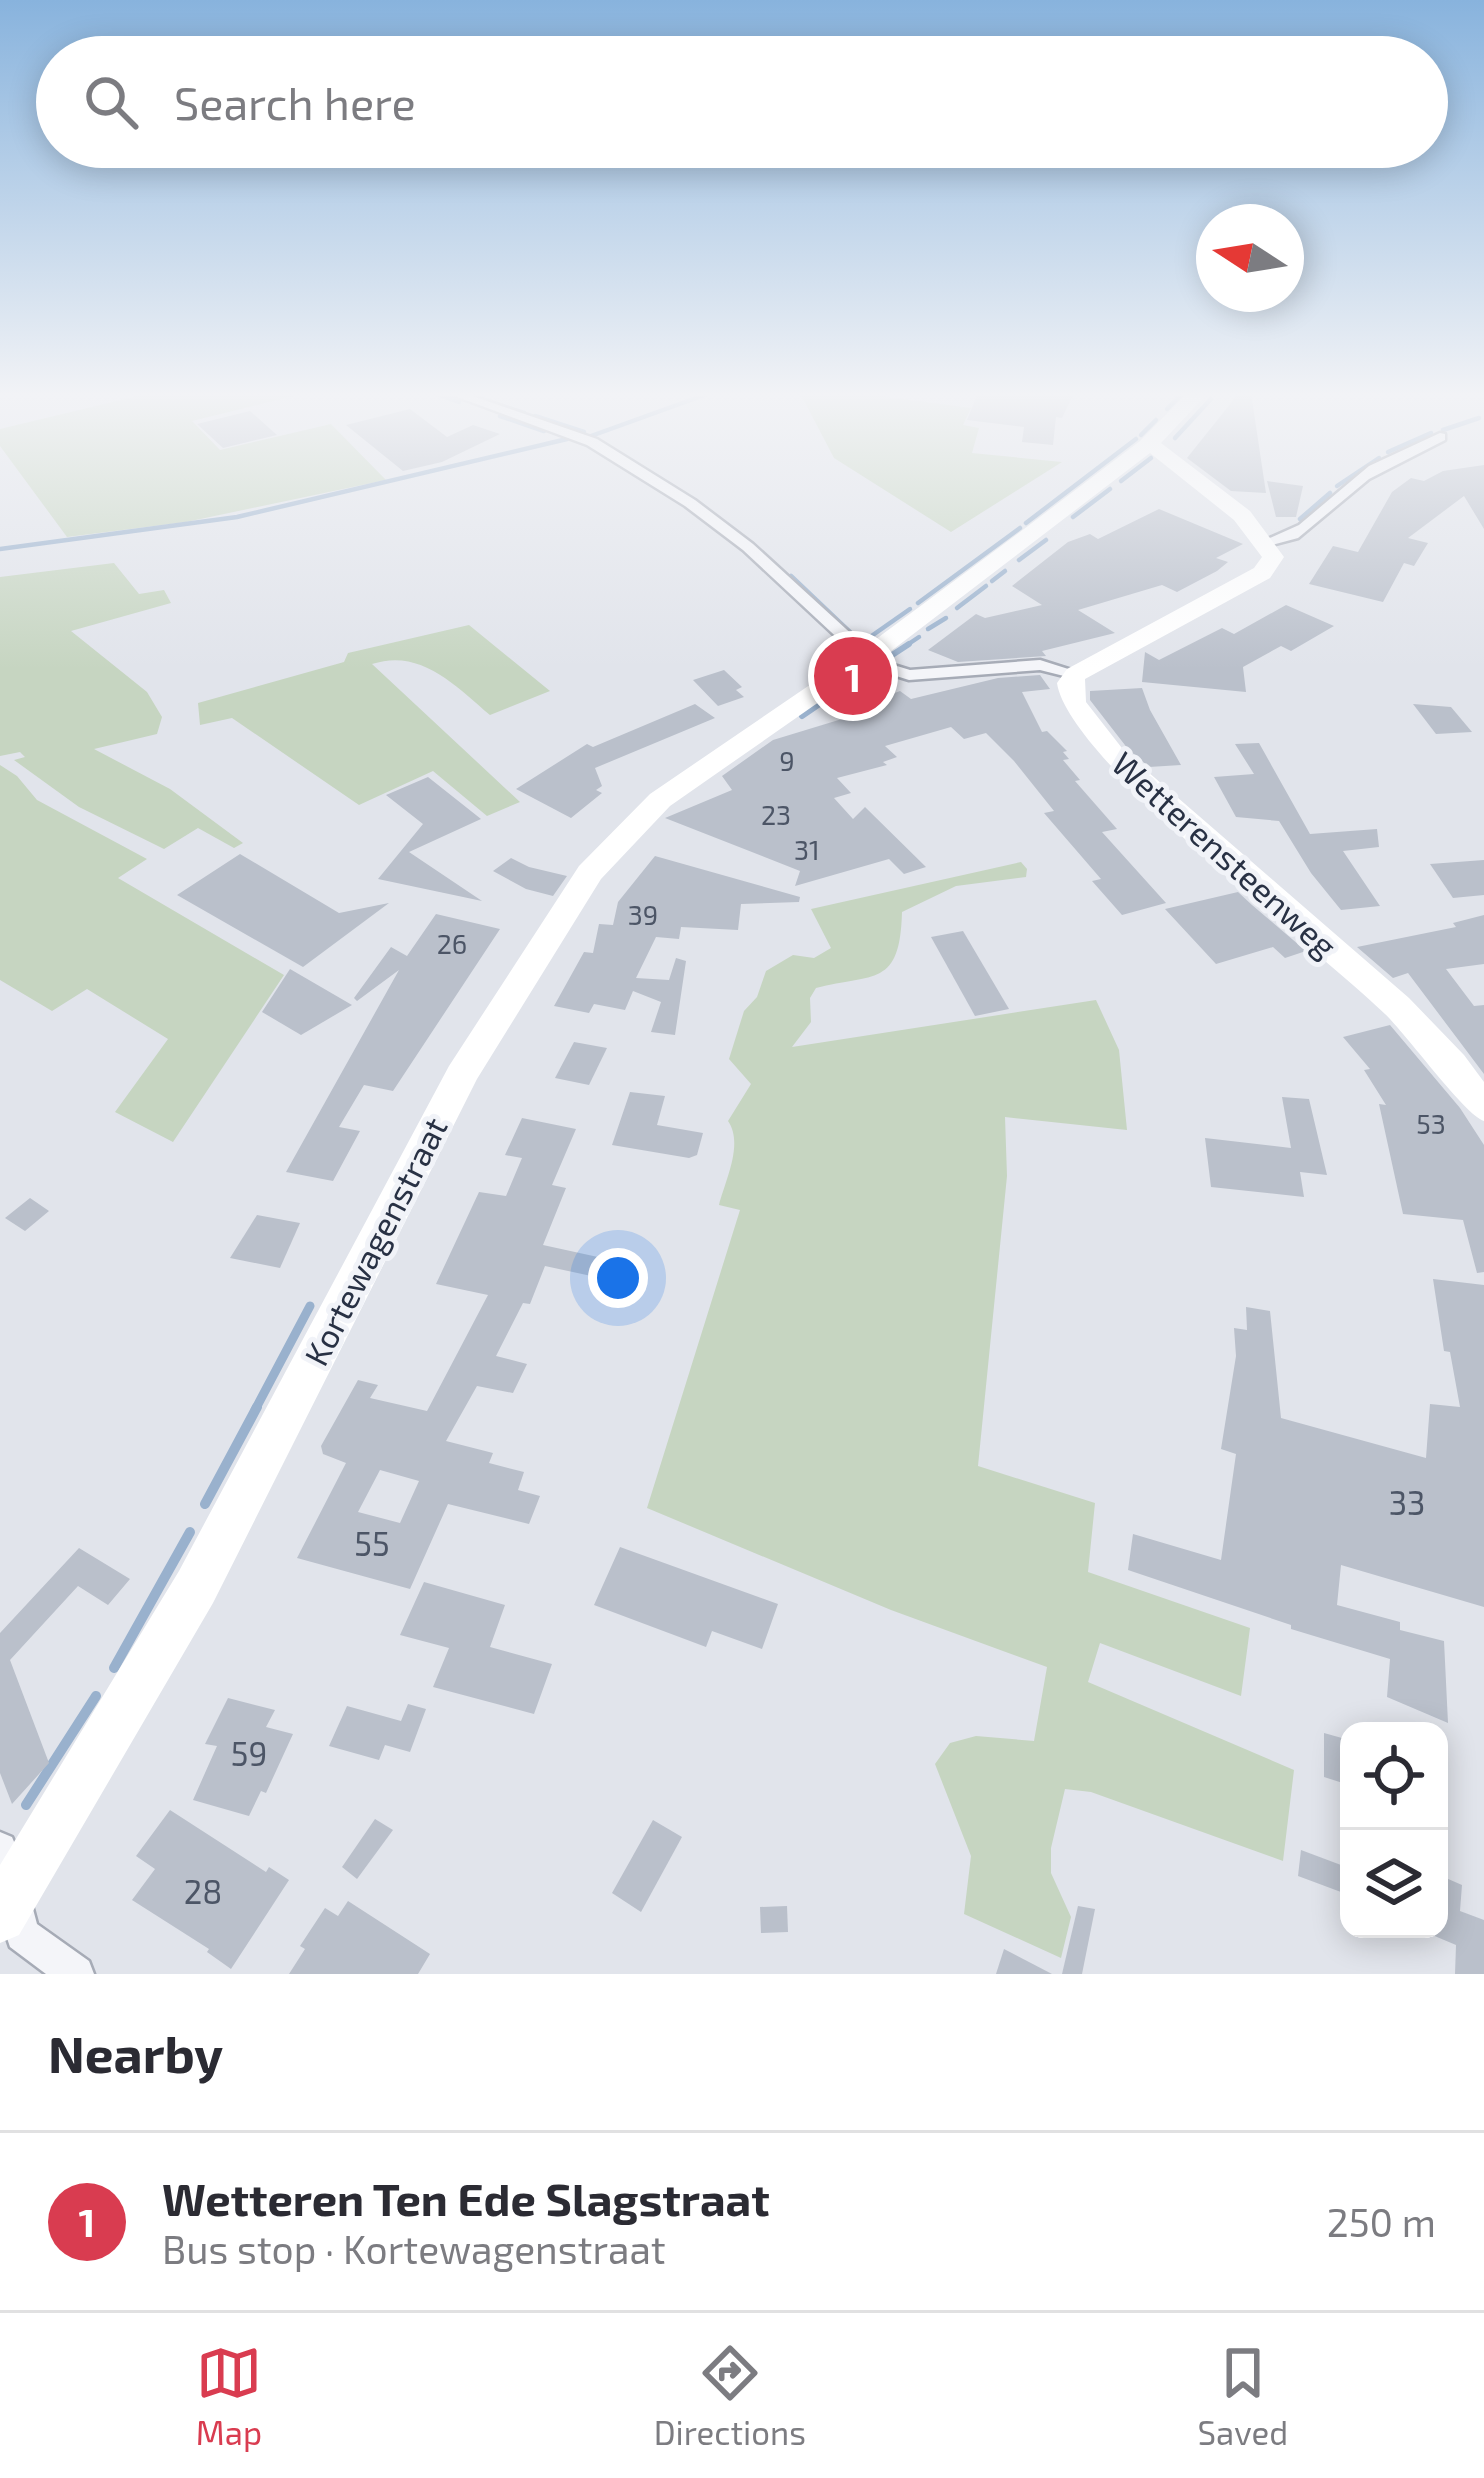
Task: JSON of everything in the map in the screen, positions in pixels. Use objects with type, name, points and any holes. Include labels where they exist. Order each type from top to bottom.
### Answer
[{"type":"street","points":[[658,485],[734,536],[867,657],[909,675],[1040,665],[1076,674],[1262,573],[1273,557],[1268,542],[1202,485]]},
{"type":"street","name":"Kortewagenstraat","points":[[6,1905],[196,1587],[460,1075],[551,926],[618,839],[660,800],[867,657],[1094,485]]},
{"type":"street","points":[[1268,542],[1295,536],[1352,485]]},
{"type":"street","name":"Wetterensteenweg","points":[[1076,674],[1070,683],[1073,703],[1115,758],[1397,1006],[1452,1064],[1484,1108]]},
{"type":"street","points":[[0,1849],[6,1905],[22,1935],[76,1974]]},
{"type":"green space","points":[[29,485],[362,485],[186,522],[67,537]]},
{"type":"green space","points":[[877,485],[1025,485],[951,532]]},
{"type":"green space","points":[[114,563],[139,594],[164,590],[171,603],[71,631],[147,692],[162,717],[157,734],[94,749],[170,789],[243,843],[234,848],[198,828],[164,849],[79,807],[14,760],[25,757],[20,752],[0,756],[0,577]]},
{"type":"green space","points":[[469,625],[550,691],[490,715],[450,681],[421,665],[389,660],[372,664],[520,802],[487,816],[433,771],[359,805],[232,718],[200,725],[198,703],[344,662],[348,653]]},
{"type":"green space","points":[[0,765],[17,776],[37,800],[147,859],[118,878],[284,975],[173,1142],[115,1112],[168,1039],[87,989],[52,1011],[0,980]]},
{"type":"green space","points":[[1021,862],[1026,877],[956,886],[902,912],[896,954],[889,965],[868,977],[816,988],[810,998],[811,1022],[792,1047],[1096,1000],[1119,1050],[1127,1130],[1005,1117],[1007,1176],[978,1466],[1095,1503],[1088,1572],[1250,1628],[1241,1696],[1100,1643],[1088,1682],[1294,1770],[1283,1861],[1091,1792],[1065,1789],[1051,1848],[1051,1873],[1071,1917],[1061,1958],[964,1914],[971,1856],[935,1764],[950,1743],[976,1736],[1034,1741],[1047,1667],[891,1610],[647,1508],[740,1210],[719,1205],[734,1151],[728,1121],[751,1084],[729,1059],[744,1011],[757,997],[766,971],[793,955],[814,958],[831,948],[811,909]]},
{"type":"building","points":[[1223,485],[1265,485],[1266,493],[1231,491]]},
{"type":"building","points":[[1268,485],[1303,486],[1296,517],[1276,517]]},
{"type":"building","points":[[1401,485],[1484,485],[1484,529],[1464,496],[1408,538],[1428,543],[1414,566],[1404,563],[1383,602],[1309,584],[1333,546],[1358,552],[1392,492]]},
{"type":"building","points":[[1159,509],[1243,544],[1216,558],[1228,562],[1217,571],[1177,592],[1162,585],[1078,610],[1115,633],[1042,651],[1046,656],[958,662],[928,650],[976,614],[985,618],[1042,605],[1012,586],[1068,542],[1090,534],[1098,539]]},
{"type":"building","points":[[1286,605],[1334,626],[1291,651],[1281,646],[1243,667],[1246,692],[1142,682],[1145,652],[1159,660],[1222,628],[1234,634]]},
{"type":"building","points":[[724,670],[742,687],[736,690],[744,697],[718,706],[693,680]]},
{"type":"building","points":[[1040,675],[1050,689],[1022,692],[1042,732],[1047,731],[1067,751],[1063,752],[1069,759],[1063,760],[1080,780],[1075,781],[1117,829],[1102,832],[1166,903],[1122,915],[1092,881],[1101,879],[1044,813],[1054,811],[1014,761],[986,733],[964,739],[951,727],[885,746],[897,757],[883,762],[887,765],[837,778],[851,793],[834,798],[853,819],[865,807],[926,867],[904,874],[889,859],[795,886],[800,871],[665,818],[732,790],[722,776],[773,740],[878,708],[871,702],[900,691],[911,699],[998,678]]},
{"type":"building","points":[[1142,688],[1181,765],[1149,767],[1128,749],[1090,700],[1090,691]]},
{"type":"building","points":[[695,704],[715,718],[595,768],[602,786],[596,790],[602,793],[571,818],[516,789],[587,744],[593,747]]},
{"type":"building","points":[[1413,704],[1451,707],[1472,732],[1436,734]]},
{"type":"building","points":[[1259,743],[1310,834],[1377,829],[1379,847],[1343,851],[1380,906],[1341,910],[1279,821],[1236,817],[1214,777],[1254,774],[1235,744]]},
{"type":"building","points":[[428,777],[481,819],[409,852],[482,901],[378,879],[423,824],[386,795]]},
{"type":"building","points":[[240,854],[339,913],[389,903],[303,967],[177,895]]},
{"type":"building","points":[[655,856],[800,897],[799,902],[741,904],[738,930],[681,927],[679,939],[656,937],[636,978],[669,980],[676,958],[686,961],[675,1035],[651,1032],[661,1002],[633,991],[625,1010],[594,1004],[589,1013],[554,1006],[584,952],[593,953],[599,924],[613,925],[618,902]]},
{"type":"building","points":[[511,858],[567,876],[553,896],[526,889],[493,871]]},
{"type":"building","points":[[1484,860],[1484,895],[1453,898],[1430,864]]},
{"type":"building","points":[[1238,892],[1306,951],[1285,958],[1273,947],[1216,964],[1165,909]]},
{"type":"building","points":[[436,914],[500,929],[393,1091],[364,1085],[339,1127],[360,1131],[333,1181],[286,1172],[399,970],[357,1001],[354,998],[391,947],[407,956]]},
{"type":"building","points":[[1484,915],[1484,964],[1446,969],[1474,1006],[1484,1005],[1484,1074],[1408,973],[1393,978],[1357,947],[1456,927],[1453,923]]},
{"type":"building","points":[[963,931],[1009,1009],[975,1016],[931,937]]},
{"type":"building","points":[[290,969],[352,1005],[301,1035],[262,1012]]},
{"type":"building","points":[[1390,1025],[1460,1108],[1484,1145],[1484,1272],[1477,1273],[1463,1220],[1403,1214],[1379,1104],[1386,1105],[1364,1070],[1370,1069],[1343,1037]]},
{"type":"building","points":[[574,1042],[607,1048],[589,1085],[555,1078]]},
{"type":"building","points":[[630,1092],[665,1096],[657,1125],[703,1133],[697,1155],[689,1158],[612,1145]]},
{"type":"building","points":[[1282,1097],[1309,1099],[1327,1175],[1300,1172],[1304,1197],[1211,1187],[1205,1138],[1291,1148]]},
{"type":"building","points":[[522,1118],[576,1129],[552,1185],[566,1188],[543,1245],[639,1266],[633,1285],[545,1266],[530,1304],[523,1303],[496,1356],[527,1364],[513,1393],[477,1386],[446,1441],[493,1453],[489,1463],[524,1472],[518,1490],[540,1496],[529,1524],[448,1504],[410,1589],[297,1558],[346,1463],[323,1454],[321,1446],[358,1380],[378,1385],[370,1398],[427,1411],[488,1295],[436,1284],[479,1192],[506,1196],[522,1158],[505,1155]],"holes":[[[380,1470],[419,1481],[400,1523],[358,1512]]]},
{"type":"building","points":[[30,1198],[49,1211],[25,1231],[5,1218]]},
{"type":"building","points":[[257,1215],[300,1223],[280,1268],[230,1258]]},
{"type":"building","points":[[1433,1279],[1484,1285],[1484,1607],[1341,1565],[1337,1605],[1400,1622],[1400,1630],[1444,1641],[1448,1722],[1387,1697],[1390,1659],[1128,1570],[1133,1534],[1221,1560],[1236,1454],[1221,1449],[1236,1356],[1234,1328],[1247,1330],[1246,1307],[1270,1311],[1281,1418],[1426,1458],[1430,1404],[1460,1407],[1450,1352],[1444,1351]]},
{"type":"building","points":[[620,1547],[778,1604],[762,1649],[712,1631],[706,1647],[594,1605]]},
{"type":"building","points":[[79,1548],[130,1579],[108,1605],[78,1586],[10,1660],[49,1763],[12,1804],[0,1773],[0,1633]]},
{"type":"building","points":[[424,1582],[505,1605],[490,1647],[552,1664],[534,1714],[433,1687],[449,1648],[400,1635]]},
{"type":"building","points":[[228,1698],[275,1710],[266,1727],[293,1734],[266,1793],[261,1791],[249,1816],[193,1800],[217,1746],[205,1744]]},
{"type":"building","points":[[408,1704],[426,1709],[410,1752],[385,1745],[379,1760],[329,1746],[347,1706],[401,1721]]},
{"type":"building","points":[[1324,1733],[1340,1737],[1340,1782],[1324,1777]]},
{"type":"building","points":[[170,1810],[266,1872],[269,1867],[289,1880],[231,1969],[209,1949],[132,1900],[155,1869],[136,1856]]},
{"type":"building","points":[[375,1819],[393,1830],[357,1879],[342,1867]]},
{"type":"building","points":[[653,1820],[682,1837],[641,1912],[612,1893]]},
{"type":"building","points":[[1301,1850],[1340,1865],[1340,1892],[1298,1876]]},
{"type":"building","points":[[1448,1879],[1462,1885],[1460,1911],[1484,1920],[1484,1974],[1455,1974],[1456,1945],[1439,1938],[1448,1938]]},
{"type":"building","points":[[348,1901],[430,1954],[418,1974],[289,1974],[305,1949],[300,1946],[325,1908],[338,1916]]},
{"type":"building","points":[[787,1906],[788,1932],[761,1933],[760,1907]]},
{"type":"building","points":[[1078,1906],[1095,1909],[1082,1974],[1062,1974]]},
{"type":"building","points":[[1004,1949],[1052,1974],[996,1974]]},
{"type":"waterway","points":[[0,549],[237,517],[372,485]]},
{"type":"waterway","points":[[1026,523],[1076,485]]},
{"type":"waterway","points":[[1073,517],[1110,489]]},
{"type":"waterway","points":[[1300,519],[1330,493]]},
{"type":"waterway","points":[[918,603],[1020,528]]},
{"type":"waterway","points":[[1019,560],[1046,540]]},
{"type":"waterway","points":[[992,581],[1005,571]]},
{"type":"waterway","points":[[791,576],[852,634]]},
{"type":"waterway","points":[[957,608],[986,586]]},
{"type":"waterway","points":[[870,637],[910,609]]},
{"type":"waterway","points":[[928,629],[946,618]]},
{"type":"waterway","points":[[904,647],[919,637]]},
{"type":"waterway","points":[[894,666],[883,661],[909,644]]},
{"type":"waterway","points":[[802,716],[856,679]]},
{"type":"waterway","points":[[255,1410],[310,1306]]},
{"type":"waterway","points":[[205,1504],[257,1407]]},
{"type":"waterway","points":[[114,1668],[190,1532]]},
{"type":"waterway","points":[[26,1805],[96,1696]]},
{"type":"place","name":"Wetteren Ten Ede Slagstraat","points":[[853,676]]}]
